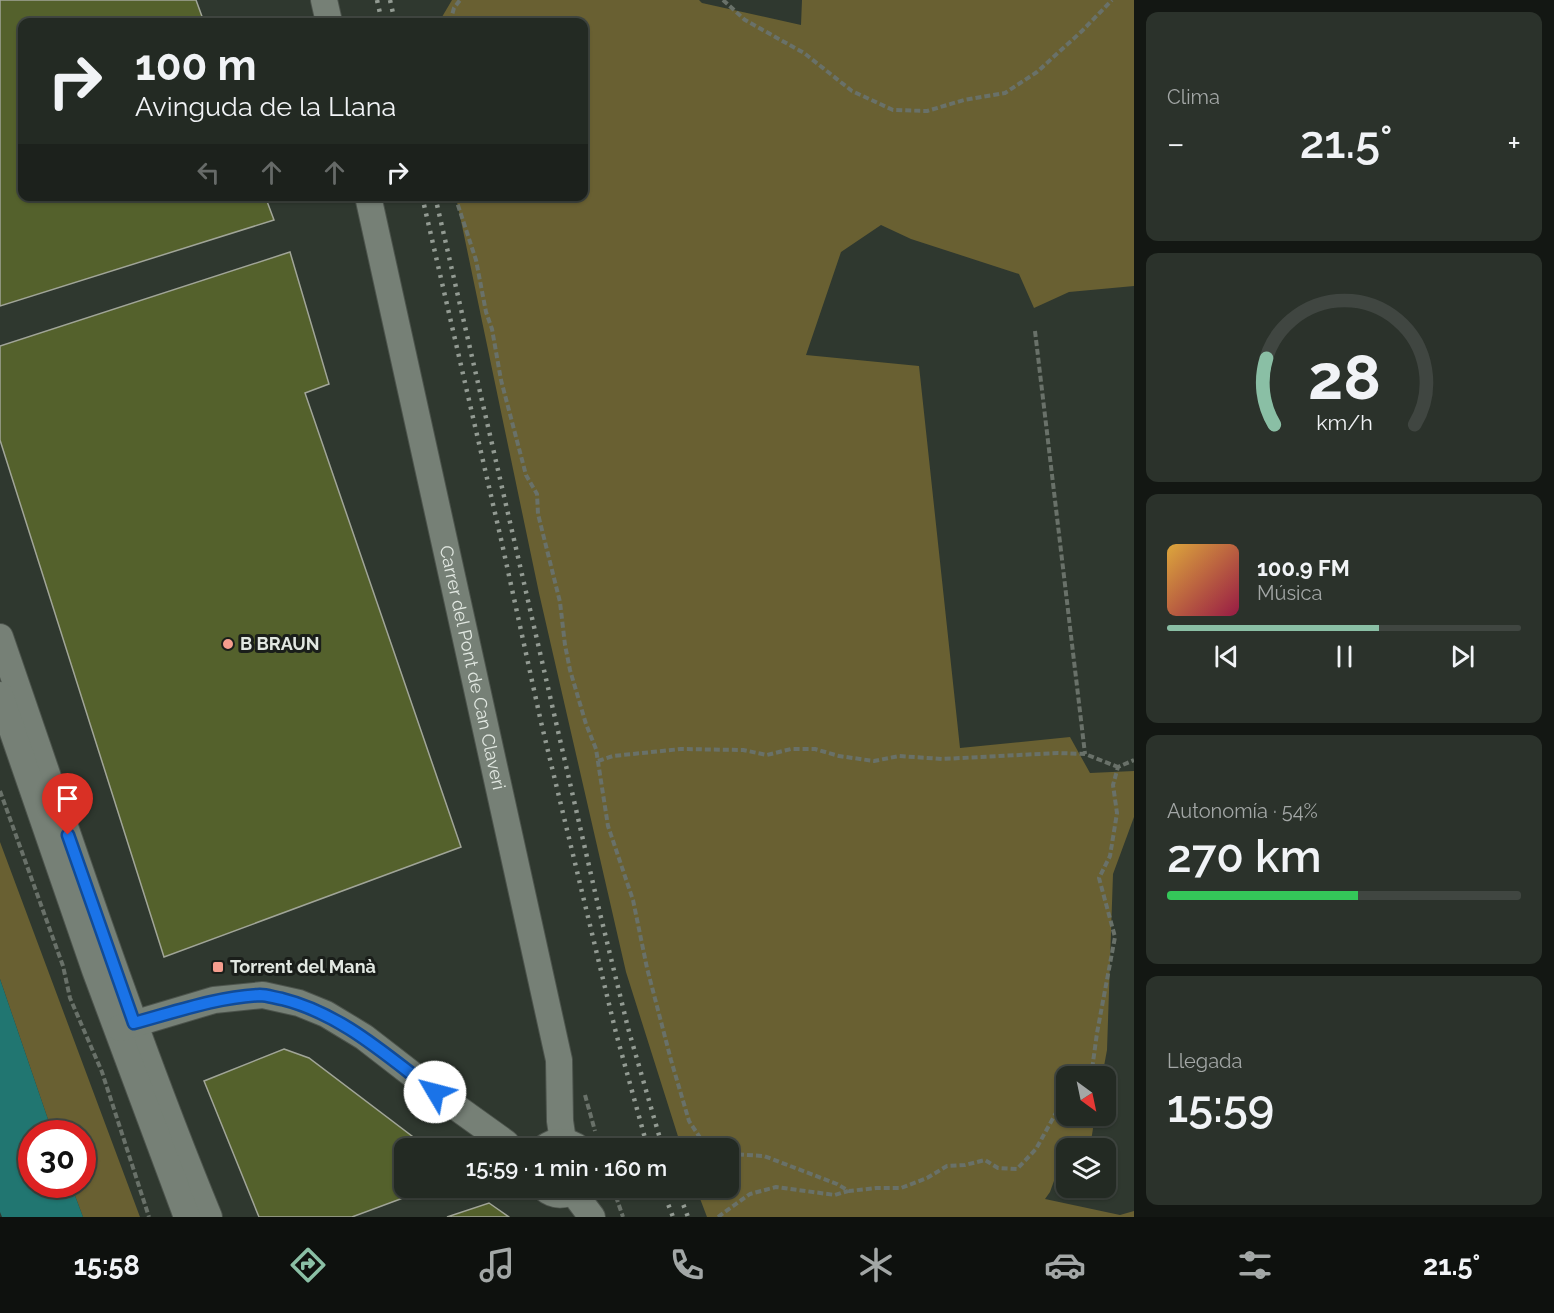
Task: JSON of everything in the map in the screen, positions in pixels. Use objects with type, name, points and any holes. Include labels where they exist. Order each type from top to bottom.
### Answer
[{"type":"street","points":[[324,0],[328,18]]},
{"type":"street","name":"Carrer del Pont de Can Claveri","points":[[369,201],[559,1060],[559,1138]]},
{"type":"street","points":[[0,637],[187,1217]]},
{"type":"street","points":[[0,695],[125,1026],[209,1217]]},
{"type":"street","points":[[125,1026],[214,1000],[262,994],[299,1003],[326,1014],[364,1037],[496,1138]]},
{"type":"street","points":[[581,1198],[592,1217]]},
{"type":"path","points":[[451,18],[454,8],[460,0]]},
{"type":"path","points":[[723,0],[745,20],[804,53],[852,92],[893,110],[927,111],[964,100],[1005,93],[1037,72],[1112,0]]},
{"type":"path","points":[[457,201],[476,260],[501,380],[526,475],[537,494],[538,514],[560,602],[567,654],[577,697],[596,749],[608,826],[633,900],[647,968],[689,1120],[701,1138]]},
{"type":"path","points":[[1035,331],[1085,754]]},
{"type":"path","points":[[598,761],[613,756],[641,752],[709,748],[743,750],[767,755],[791,749],[815,749],[839,756],[874,761],[899,756],[942,759],[1058,753],[1085,754],[1118,767],[1134,760]]},
{"type":"path","points":[[1092,1066],[1115,937],[1099,878],[1110,856],[1117,813],[1113,785],[1118,767]]},
{"type":"path","points":[[0,791],[63,966],[70,998],[102,1072],[149,1217]]},
{"type":"path","points":[[718,1217],[750,1194],[776,1187],[835,1196],[849,1191],[901,1188],[927,1178],[947,1166],[965,1165],[985,1160],[998,1168],[1017,1169],[1036,1149],[1056,1113]]},
{"type":"path","points":[[739,1155],[764,1156],[837,1184],[849,1191]]},
{"type":"path","points":[[616,1198],[623,1217]]},
{"type":"shaded area","points":[[452,0],[699,0],[702,3],[801,25],[802,0],[1134,0],[1134,286],[1069,292],[1034,308],[1019,274],[911,239],[881,225],[841,252],[806,355],[919,366],[960,748],[1070,737],[1090,773],[1134,771],[1134,817],[1113,874],[1107,1050],[1104,1066],[1056,1066],[1056,1126],[1093,1126],[1091,1138],[1056,1138],[1056,1175],[1045,1199],[1120,1215],[1134,1211],[1134,1217],[707,1217],[700,1198],[739,1198],[739,1138],[679,1138],[626,972],[539,593],[457,201],[588,201],[588,18],[441,18]]},
{"type":"shaded area","points":[[0,842],[140,1217],[83,1217],[76,1198],[96,1198],[96,1120],[48,1120],[0,979]]},
{"type":"water","points":[[0,979],[48,1120],[18,1120],[18,1198],[76,1198],[83,1217],[2,1217],[0,1212]]},
{"type":"building","points":[[0,0],[196,0],[203,18],[18,18],[18,201],[267,201],[274,220],[0,306]]},
{"type":"building","name":"B BRAUN","points":[[290,252],[329,384],[305,393],[461,847],[164,957],[0,440],[0,346]]},
{"type":"building","points":[[284,1049],[309,1058],[414,1138],[394,1138],[394,1198],[403,1198],[352,1217],[259,1217],[204,1081]]},
{"type":"building","points":[[489,1203],[509,1217],[447,1217]]},
{"type":"railway","points":[[377,0],[381,18]]},
{"type":"railway","points":[[390,0],[394,18]]},
{"type":"railway","points":[[423,201],[541,722],[616,1033],[645,1138]]},
{"type":"railway","points":[[436,201],[598,905],[628,1028],[660,1138]]},
{"type":"railway","points":[[666,1198],[673,1217]]},
{"type":"railway","points":[[681,1198],[688,1217]]},
{"type":"place","name":"B BRAUN","points":[[228,644]]},
{"type":"place","name":"Torrent del Manà","points":[[218,967]]},
{"type":"route","points":[[68,835],[134,1023],[214,1000],[262,994],[299,1003],[326,1014],[364,1037],[435,1092]]}]
